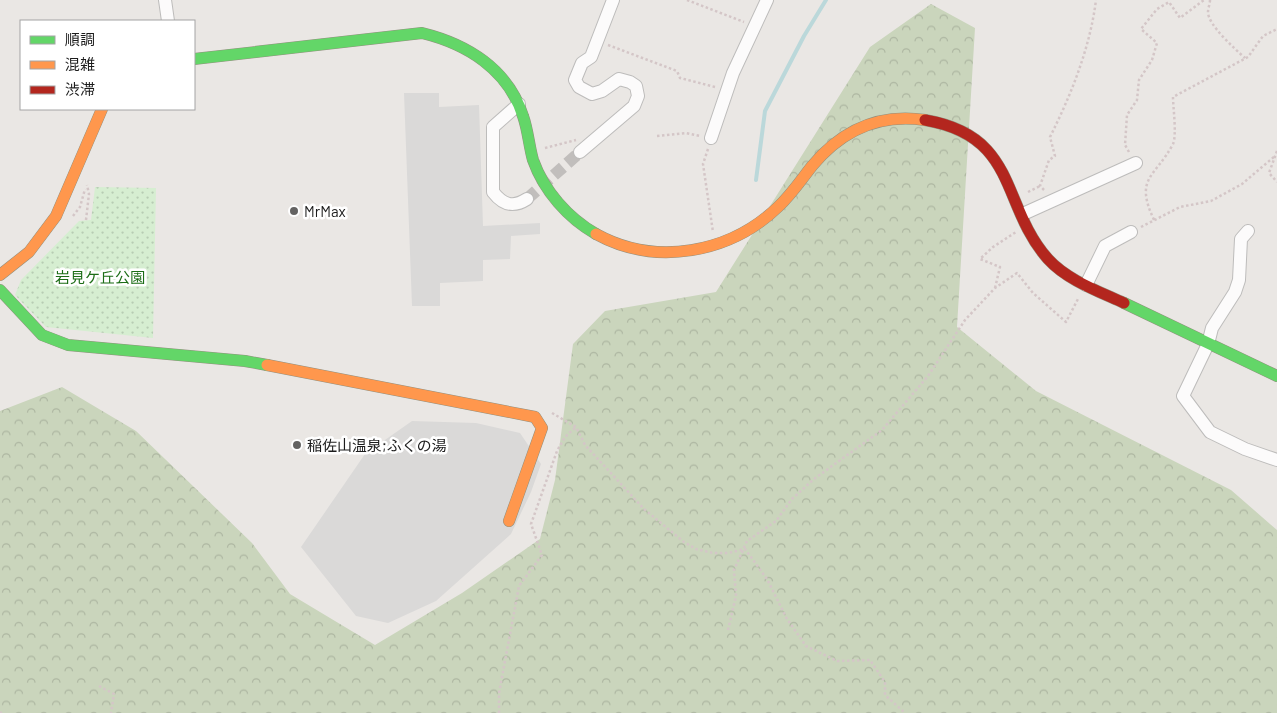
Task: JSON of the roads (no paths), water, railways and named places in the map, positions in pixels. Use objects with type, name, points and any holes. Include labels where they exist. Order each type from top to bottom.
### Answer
[{"type":"street","points":[[165,0],[168,20]]},
{"type":"street","points":[[580,152],[634,106],[638,96],[636,86],[619,79],[602,91],[592,94],[579,87],[575,80],[576,72],[582,63],[591,57],[613,0]]},
{"type":"street","points":[[712,138],[726,90],[767,0]]},
{"type":"street","points":[[195,59],[422,33],[458,43],[480,56],[497,72],[518,104],[536,167],[553,197],[575,218],[601,236],[626,246],[656,251],[676,252],[717,245],[746,233],[786,199],[819,155],[838,139],[861,126],[891,119],[914,118],[939,122],[962,133],[982,146],[1002,169],[1025,219],[1048,259],[1061,270],[1086,285],[1277,376]]},
{"type":"street","points":[[518,104],[493,127],[492,192],[499,200],[507,204],[518,205],[527,199]]},
{"type":"street","points":[[0,276],[28,252],[56,216],[102,110]]},
{"type":"street","points":[[1025,219],[1054,200],[1136,163]]},
{"type":"street","points":[[1248,231],[1241,239],[1240,280],[1235,292],[1212,328],[1208,344],[1183,396],[1210,432],[1245,449],[1277,460]]},
{"type":"street","points":[[1086,285],[1105,246],[1131,232]]},
{"type":"street","points":[[0,290],[42,335],[68,345],[245,361],[535,417],[542,428],[509,521]]},
{"type":"waterway","points":[[756,180],[765,111],[804,36],[826,0]]},
{"type":"tunnel","points":[[527,199],[580,152]]},
{"type":"place","name":"MrMax","points":[[294,211]]},
{"type":"place","name":"稲佐山温泉;ふくの湯","points":[[297,445]]},
{"type":"park label","name":"岩見ケ丘公園","points":[[100,277]]}]
